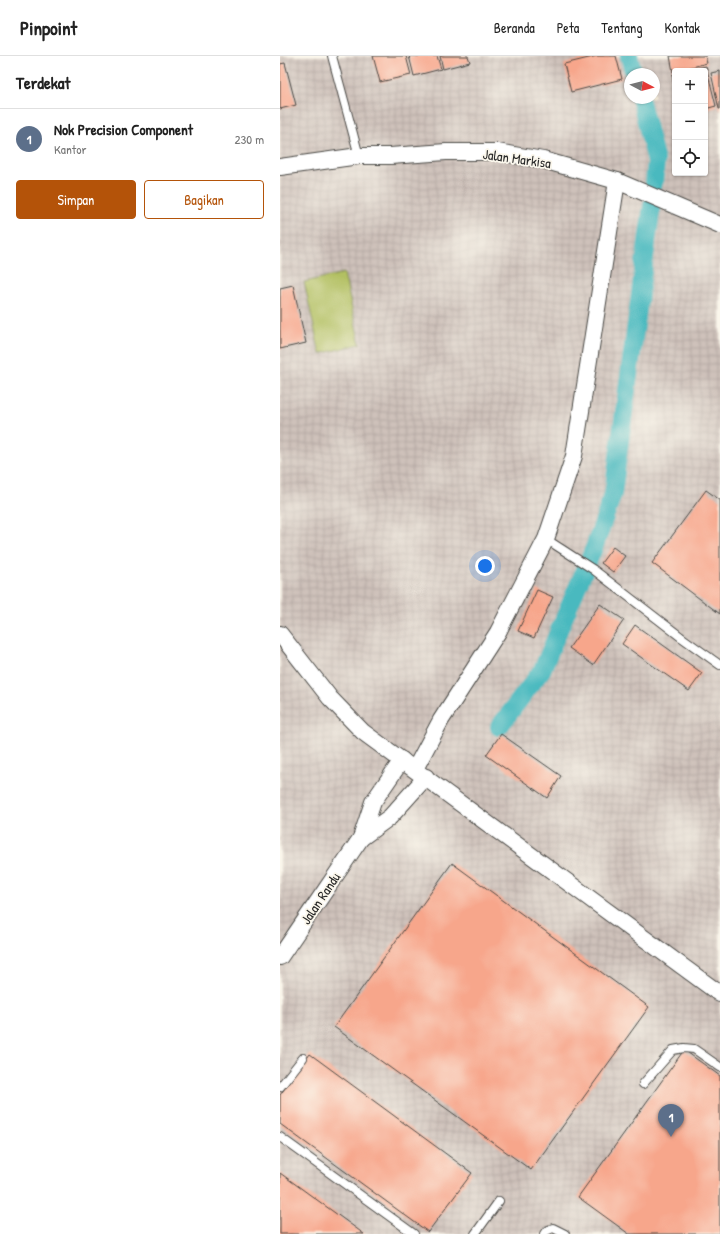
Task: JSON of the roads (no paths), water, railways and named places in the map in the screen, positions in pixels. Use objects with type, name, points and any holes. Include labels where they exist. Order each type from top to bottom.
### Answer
[{"type":"street","name":"Jalan Markisa","points":[[280,167],[358,156],[390,156],[446,152],[497,152],[543,160],[617,181],[720,225]]},
{"type":"street","name":"Jalan Randu","points":[[361,838],[390,817],[421,773],[441,720],[498,632],[546,539],[574,456],[617,181]]},
{"type":"street","points":[[280,634],[330,698],[363,732],[421,773],[720,994]]},
{"type":"street","name":"Jalan Randu","points":[[280,957],[361,838],[373,802],[402,760]]},
{"type":"lane","points":[[332,56],[358,156]]},
{"type":"lane","points":[[546,539],[594,570],[720,665]]},
{"type":"lane","points":[[642,1084],[673,1050],[684,1048],[694,1049],[720,1067]]},
{"type":"lane","points":[[280,1086],[303,1058]]},
{"type":"lane","points":[[280,1137],[414,1234]]},
{"type":"lane","points":[[475,1234],[499,1201]]},
{"type":"lane","points":[[544,1234],[546,1231],[553,1228],[565,1234]]},
{"type":"waterway","points":[[629,56],[632,68]]},
{"type":"waterway","points":[[642,104],[656,161],[654,183]]},
{"type":"waterway","points":[[499,727],[542,670],[594,548],[613,494],[652,205]]},
{"type":"place","name":"Nok Precision Component","points":[[671,1137]]}]
